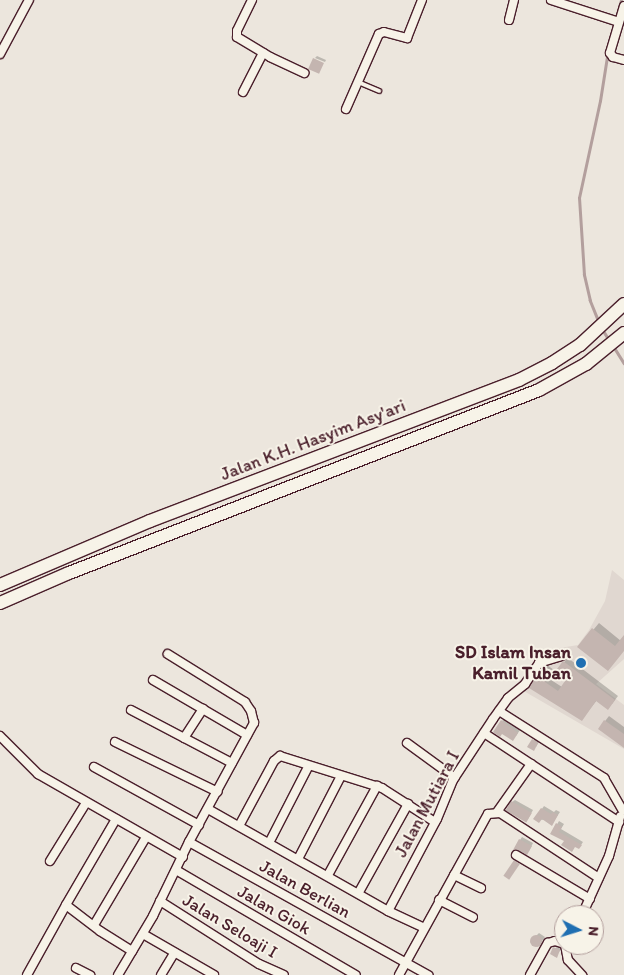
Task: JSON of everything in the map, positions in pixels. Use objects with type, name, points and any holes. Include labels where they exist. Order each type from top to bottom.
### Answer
[{"type":"highway","name":"Jalan K.H. Hasyim Asy'ari","points":[[0,585],[150,521],[519,380],[565,355],[602,327],[624,304]]},
{"type":"highway","name":"Jalan K.H. Hasyim Asy'ari","points":[[0,603],[69,573],[539,390],[569,374],[616,340]]},
{"type":"street","points":[[0,54],[30,0]]},
{"type":"street","points":[[252,0],[236,36],[263,53],[305,73]]},
{"type":"street","points":[[346,108],[379,34],[384,32],[407,38],[422,0]]},
{"type":"street","points":[[509,20],[514,0]]},
{"type":"street","points":[[551,0],[616,21]]},
{"type":"street","points":[[624,6],[616,21],[610,52],[612,56],[624,60]]},
{"type":"street","points":[[243,92],[263,53]]},
{"type":"street","points":[[118,975],[218,792],[254,719],[245,702],[168,654]]},
{"type":"street","name":"Jalan Mutiara I","points":[[388,911],[435,822],[454,778],[499,711],[510,695],[525,684],[539,663],[562,656]]},
{"type":"street","points":[[153,680],[247,735]]},
{"type":"street","points":[[184,738],[203,709]]},
{"type":"street","points":[[131,710],[232,764]]},
{"type":"street","points":[[499,711],[604,778],[624,810],[612,848],[587,905]]},
{"type":"street","points":[[484,733],[619,822]]},
{"type":"street","points":[[0,736],[38,774],[182,857]]},
{"type":"street","points":[[115,742],[218,792]]},
{"type":"street","points":[[406,743],[454,778]]},
{"type":"street","points":[[239,826],[276,757],[291,759],[308,767],[377,786],[435,822]]},
{"type":"street","points":[[497,812],[531,764]]},
{"type":"street","points":[[269,843],[308,767]]},
{"type":"street","points":[[94,768],[199,826]]},
{"type":"street","points":[[298,859],[341,776]]},
{"type":"street","points":[[328,875],[377,786]]},
{"type":"street","points":[[50,861],[86,803]]},
{"type":"street","points":[[359,892],[408,804]]},
{"type":"street","points":[[208,810],[359,892],[388,911],[424,928]]},
{"type":"street","points":[[399,975],[485,818],[492,812],[497,812],[599,878]]},
{"type":"street","points":[[27,975],[116,819]]},
{"type":"street","points":[[94,925],[146,837]]},
{"type":"street","name":"Jalan Berlian","points":[[189,842],[428,975]]},
{"type":"street","points":[[516,856],[590,899]]},
{"type":"street","name":"Jalan Giok","points":[[176,870],[356,975]]},
{"type":"street","points":[[454,875],[481,888]]},
{"type":"street","points":[[439,900],[473,917]]},
{"type":"street","name":"Jalan Seloaji I","points":[[160,901],[259,964],[284,975]]},
{"type":"street","points":[[66,904],[132,951]]},
{"type":"street","points":[[142,934],[174,953],[198,971],[214,975]]},
{"type":"street","points":[[530,975],[548,943],[554,941]]},
{"type":"street","points":[[160,975],[174,953]]},
{"type":"street","points":[[567,955],[568,960],[582,975]]},
{"type":"street","points":[[76,968],[90,975]]},
{"type":"lane","points":[[358,82],[379,91]]},
{"type":"shaded area","name":"SD Islam Insan Kamil Tuban","points":[[612,570],[624,580],[624,659],[596,684],[624,705],[624,749],[522,690],[549,654],[560,648],[578,645],[589,630],[605,601]]},
{"type":"building","points":[[313,58],[324,63],[319,74],[308,69]]},
{"type":"building","points":[[592,628],[615,646],[624,635],[624,651],[608,671],[577,647]]},
{"type":"building","points":[[563,661],[615,700],[608,710],[596,701],[582,721],[529,688],[542,669],[550,674],[545,682],[558,691],[565,681],[554,673]]},
{"type":"building","points":[[501,720],[518,733],[513,741],[502,734],[500,737],[493,732]]},
{"type":"building","points":[[604,720],[624,734],[624,748],[598,729]]},
{"type":"building","points":[[532,739],[538,743],[534,751],[527,747]]},
{"type":"building","points":[[511,801],[532,813],[526,823],[506,811]]},
{"type":"building","points":[[541,808],[551,814],[553,812],[558,815],[552,826],[542,819],[539,823],[533,819]]},
{"type":"building","points":[[556,823],[562,827],[559,832],[582,845],[579,849],[575,847],[572,852],[561,845],[564,841],[550,834]]},
{"type":"building","points":[[519,839],[532,846],[527,855],[518,850],[513,850]]},
{"type":"building","points":[[514,860],[520,864],[509,880],[503,876]]},
{"type":"building","points":[[534,935],[538,935],[542,941],[538,947],[534,947],[530,943],[530,939]]},
{"type":"building","points":[[553,947],[554,955],[558,955],[557,958],[550,954]]},
{"type":"waterway","points":[[598,321],[590,301],[584,275],[579,198],[600,101],[609,44],[621,0]]},
{"type":"waterway","points":[[603,330],[609,340]]},
{"type":"waterway","points":[[614,347],[624,363]]},
{"type":"place","name":"SD Islam Insan Kamil Tuban","points":[[581,663]]}]
